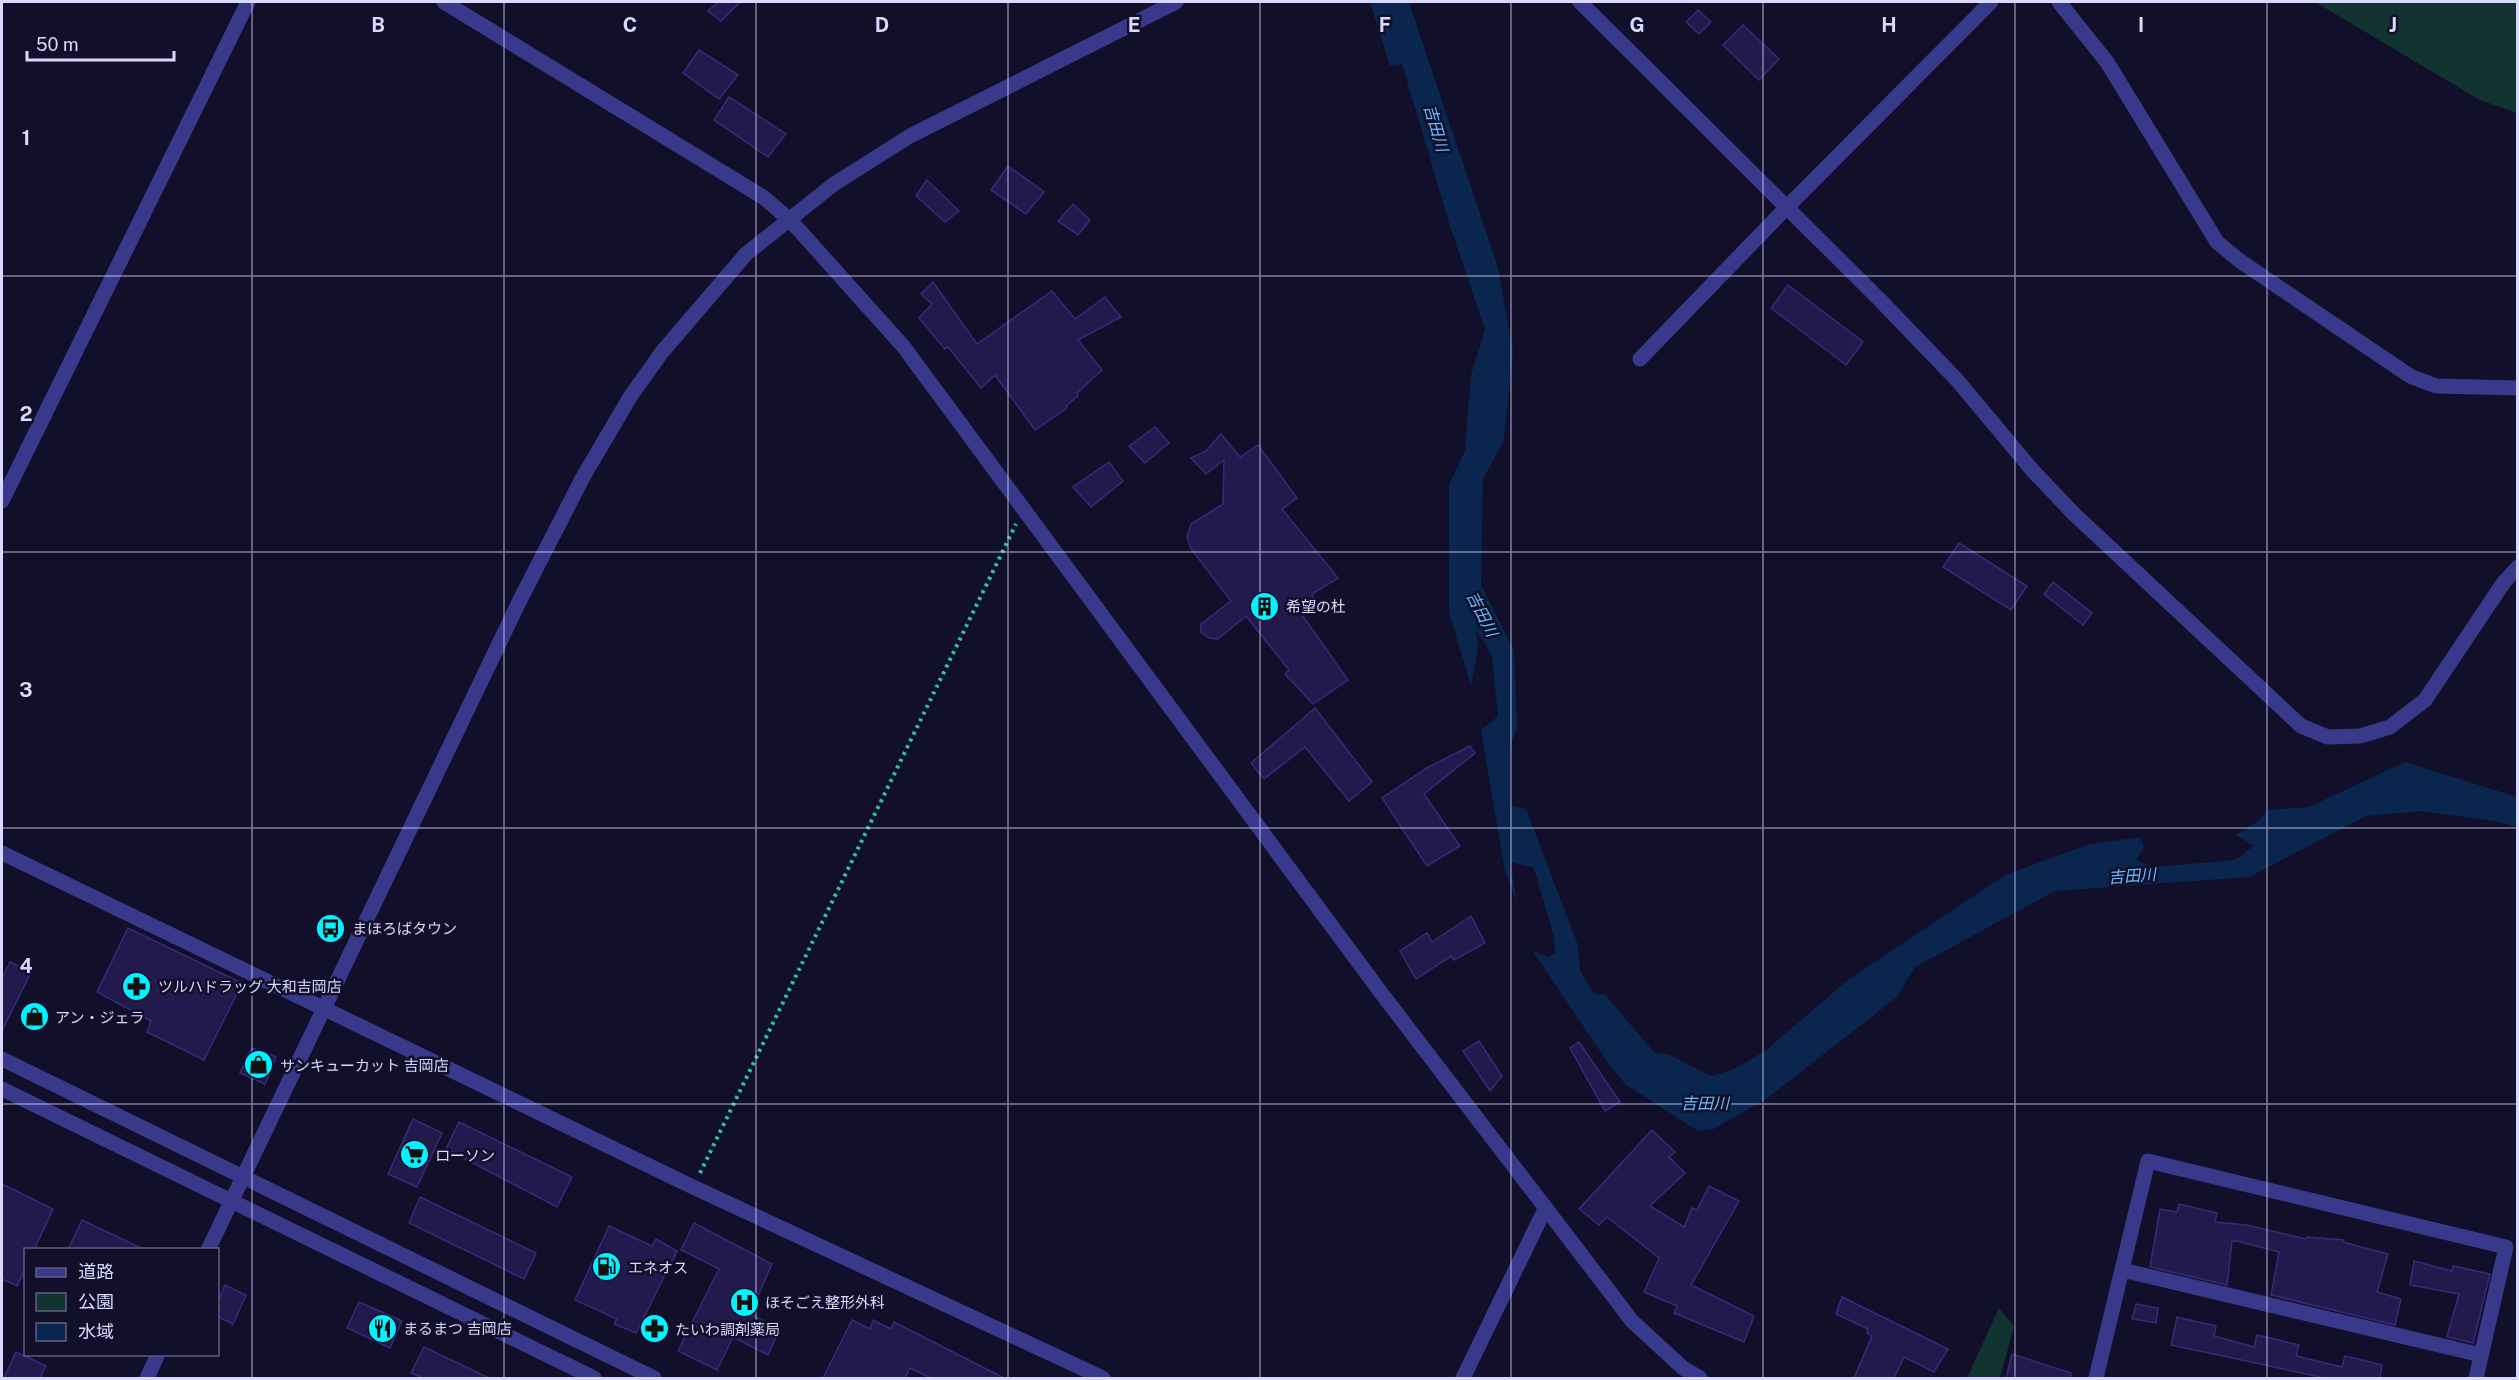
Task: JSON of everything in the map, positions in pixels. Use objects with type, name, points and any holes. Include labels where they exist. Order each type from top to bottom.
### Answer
[{"type":"street","points":[[2,501],[248,2]]},
{"type":"street","points":[[444,2],[763,197],[790,220],[903,346],[1379,990],[1632,1321],[1683,1368],[1700,1378]]},
{"type":"street","points":[[209,1248],[241,1176],[520,600],[583,477],[630,397],[662,352],[746,254],[834,184],[910,135],[1176,2]]},
{"type":"street","points":[[1580,2],[1957,381],[2033,471],[2074,514],[2301,726],[2328,737],[2360,736],[2390,727],[2425,700],[2504,582],[2517,567]]},
{"type":"street","points":[[1640,359],[1991,2]]},
{"type":"street","points":[[2059,2],[2108,62],[2217,242],[2240,261],[2410,376],[2436,386],[2517,388]]},
{"type":"street","points":[[2,852],[693,1187],[1102,1378]]},
{"type":"street","points":[[2,1059],[654,1378]]},
{"type":"street","points":[[2,1089],[594,1378]]},
{"type":"street","points":[[2097,1378],[2148,1161],[2506,1247],[2476,1378]]},
{"type":"street","points":[[1463,1378],[1545,1209]]},
{"type":"street","points":[[2122,1270],[2481,1355]]},
{"type":"street","points":[[147,1378],[158,1356]]},
{"type":"path","points":[[693,1187],[1024,507]]},
{"type":"green space","points":[[2315,2],[2517,2],[2517,113],[2480,100]]},
{"type":"green space","points":[[1999,1308],[2014,1326],[2000,1378],[1967,1378]]},
{"type":"water","name":"吉田川","points":[[1370,2],[1409,2],[1498,268],[1513,352],[1504,440],[1483,479],[1481,584],[1514,651],[1517,727],[1510,747],[1510,806],[1526,809],[1578,945],[1580,971],[1594,994],[1605,995],[1654,1052],[1670,1055],[1711,1076],[1732,1070],[1765,1051],[1849,979],[2005,875],[2087,845],[2140,837],[2144,847],[2136,860],[2154,867],[2235,860],[2254,846],[2236,835],[2261,819],[2267,810],[2309,807],[2405,762],[2517,797],[2517,827],[2495,821],[2421,811],[2366,816],[2249,877],[2055,891],[1915,967],[1897,997],[1766,1099],[1714,1129],[1698,1131],[1625,1084],[1606,1060],[1533,951],[1548,957],[1555,953],[1554,937],[1534,868],[1510,862],[1517,903],[1505,871],[1481,730],[1498,716],[1492,656],[1476,629],[1478,649],[1471,685],[1449,613],[1449,485],[1465,451],[1471,375],[1485,330],[1450,226],[1402,64],[1390,66]]},
{"type":"building","points":[[718,2],[740,2],[721,21],[708,11]]},
{"type":"building","points":[[1698,10],[1711,22],[1699,34],[1686,22]]},
{"type":"building","points":[[1743,25],[1779,59],[1759,80],[1723,45]]},
{"type":"building","points":[[699,50],[738,75],[719,99],[683,73]]},
{"type":"building","points":[[729,97],[786,134],[768,157],[714,120]]},
{"type":"building","points":[[1008,166],[1044,192],[1026,214],[991,190]]},
{"type":"building","points":[[927,180],[959,211],[945,222],[916,196]]},
{"type":"building","points":[[1073,204],[1090,220],[1078,235],[1058,221]]},
{"type":"building","points":[[933,282],[977,344],[1052,291],[1075,319],[1105,297],[1121,317],[1078,340],[1102,370],[1077,393],[1078,396],[1066,406],[1067,408],[1035,430],[995,375],[981,388],[948,347],[945,349],[919,318],[932,304],[921,294]]},
{"type":"building","points":[[1788,285],[1863,342],[1846,365],[1771,308]]},
{"type":"building","points":[[1155,427],[1169,443],[1145,463],[1129,446]]},
{"type":"building","name":"希望の杜","points":[[1221,434],[1240,457],[1258,445],[1297,498],[1282,509],[1338,578],[1312,594],[1314,599],[1300,612],[1348,680],[1313,704],[1285,674],[1289,670],[1246,616],[1218,639],[1209,638],[1201,632],[1201,624],[1231,601],[1191,549],[1187,537],[1191,524],[1223,504],[1224,460],[1206,474],[1191,458],[1206,451]]},
{"type":"building","points":[[1109,462],[1123,481],[1091,507],[1073,487]]},
{"type":"building","points":[[1959,543],[2027,586],[2011,610],[1943,567]]},
{"type":"building","points":[[2053,582],[2092,613],[2083,625],[2044,594]]},
{"type":"building","points":[[1315,708],[1372,782],[1349,801],[1305,747],[1264,779],[1251,763]]},
{"type":"building","points":[[1470,746],[1475,753],[1424,794],[1460,846],[1427,866],[1382,798],[1427,768]]},
{"type":"building","points":[[1471,916],[1485,943],[1454,960],[1451,956],[1416,979],[1400,951],[1427,933],[1432,942]]},
{"type":"building","points":[[128,928],[242,983],[204,1060],[147,1032],[151,1021],[97,992]]},
{"type":"building","points":[[10,962],[31,972],[2,1031],[2,979]]},
{"type":"building","points":[[1479,1041],[1502,1076],[1490,1091],[1463,1051]]},
{"type":"building","points":[[1579,1042],[1620,1102],[1605,1111],[1570,1048]]},
{"type":"building","points":[[252,1048],[276,1057],[265,1084],[240,1073]]},
{"type":"building","points":[[413,1119],[442,1133],[417,1187],[388,1174]]},
{"type":"building","points":[[459,1122],[572,1177],[557,1207],[446,1149]]},
{"type":"building","points":[[1652,1130],[1675,1152],[1669,1157],[1685,1173],[1650,1206],[1684,1227],[1692,1208],[1697,1210],[1709,1186],[1739,1201],[1691,1285],[1754,1316],[1744,1342],[1674,1313],[1677,1306],[1644,1292],[1659,1258],[1607,1217],[1599,1225],[1579,1209]]},
{"type":"building","points":[[2,1184],[53,1209],[35,1248],[24,1248],[24,1272],[17,1286],[2,1279]]},
{"type":"building","points":[[420,1197],[536,1253],[524,1279],[409,1223]]},
{"type":"building","points":[[2179,1204],[2217,1213],[2215,1222],[2247,1225],[2306,1239],[2307,1237],[2344,1240],[2343,1242],[2388,1254],[2377,1292],[2401,1299],[2395,1325],[2271,1295],[2279,1252],[2237,1241],[2232,1241],[2227,1285],[2150,1267],[2160,1209],[2177,1212]]},
{"type":"building","points":[[82,1220],[141,1248],[69,1248]]},
{"type":"building","points":[[694,1223],[772,1264],[750,1314],[780,1329],[768,1355],[733,1337],[717,1370],[678,1351],[719,1269],[681,1250]]},
{"type":"building","points":[[609,1226],[652,1246],[656,1239],[677,1251],[636,1333],[614,1324],[617,1319],[575,1300]]},
{"type":"building","points":[[2414,1261],[2452,1271],[2453,1266],[2490,1274],[2473,1343],[2447,1337],[2459,1294],[2410,1285]]},
{"type":"building","points":[[225,1285],[246,1295],[233,1324],[219,1317],[219,1300]]},
{"type":"building","points":[[1842,1297],[1948,1349],[1934,1372],[1904,1357],[1894,1378],[1854,1378],[1872,1336],[1867,1333],[1868,1329],[1836,1314]]},
{"type":"building","points":[[359,1302],[402,1321],[390,1348],[347,1328]]},
{"type":"building","points":[[2136,1304],[2158,1308],[2156,1323],[2132,1319]]},
{"type":"building","points":[[2177,1317],[2216,1326],[2214,1336],[2254,1347],[2257,1335],[2299,1345],[2296,1356],[2342,1367],[2345,1356],[2382,1365],[2380,1378],[2325,1378],[2171,1345]]},
{"type":"building","points":[[852,1320],[870,1329],[873,1320],[891,1329],[894,1322],[1004,1378],[931,1378],[910,1368],[905,1378],[823,1378]]},
{"type":"building","points":[[424,1347],[489,1378],[424,1378],[411,1373]]},
{"type":"building","points":[[16,1352],[46,1366],[40,1378],[4,1378]]},
{"type":"building","points":[[2012,1354],[2071,1373],[2070,1378],[2006,1378]]},
{"type":"place","name":"希望の杜","points":[[1265,606]]},
{"type":"place","name":"まほろばタウン","points":[[331,928]]},
{"type":"place","name":"ツルハドラッグ 大和吉岡店","points":[[137,986]]},
{"type":"place","name":"アン・ジェラ","points":[[34,1017]]},
{"type":"place","name":"サンキューカット 吉岡店","points":[[259,1065]]},
{"type":"place","name":"ローソン","points":[[414,1155]]},
{"type":"place","name":"エネオス","points":[[607,1267]]},
{"type":"place","name":"ほそごえ整形外科","points":[[744,1302]]},
{"type":"place","name":"まるまつ 吉岡店","points":[[382,1328]]},
{"type":"place","name":"たいわ調剤薬局","points":[[654,1329]]}]
